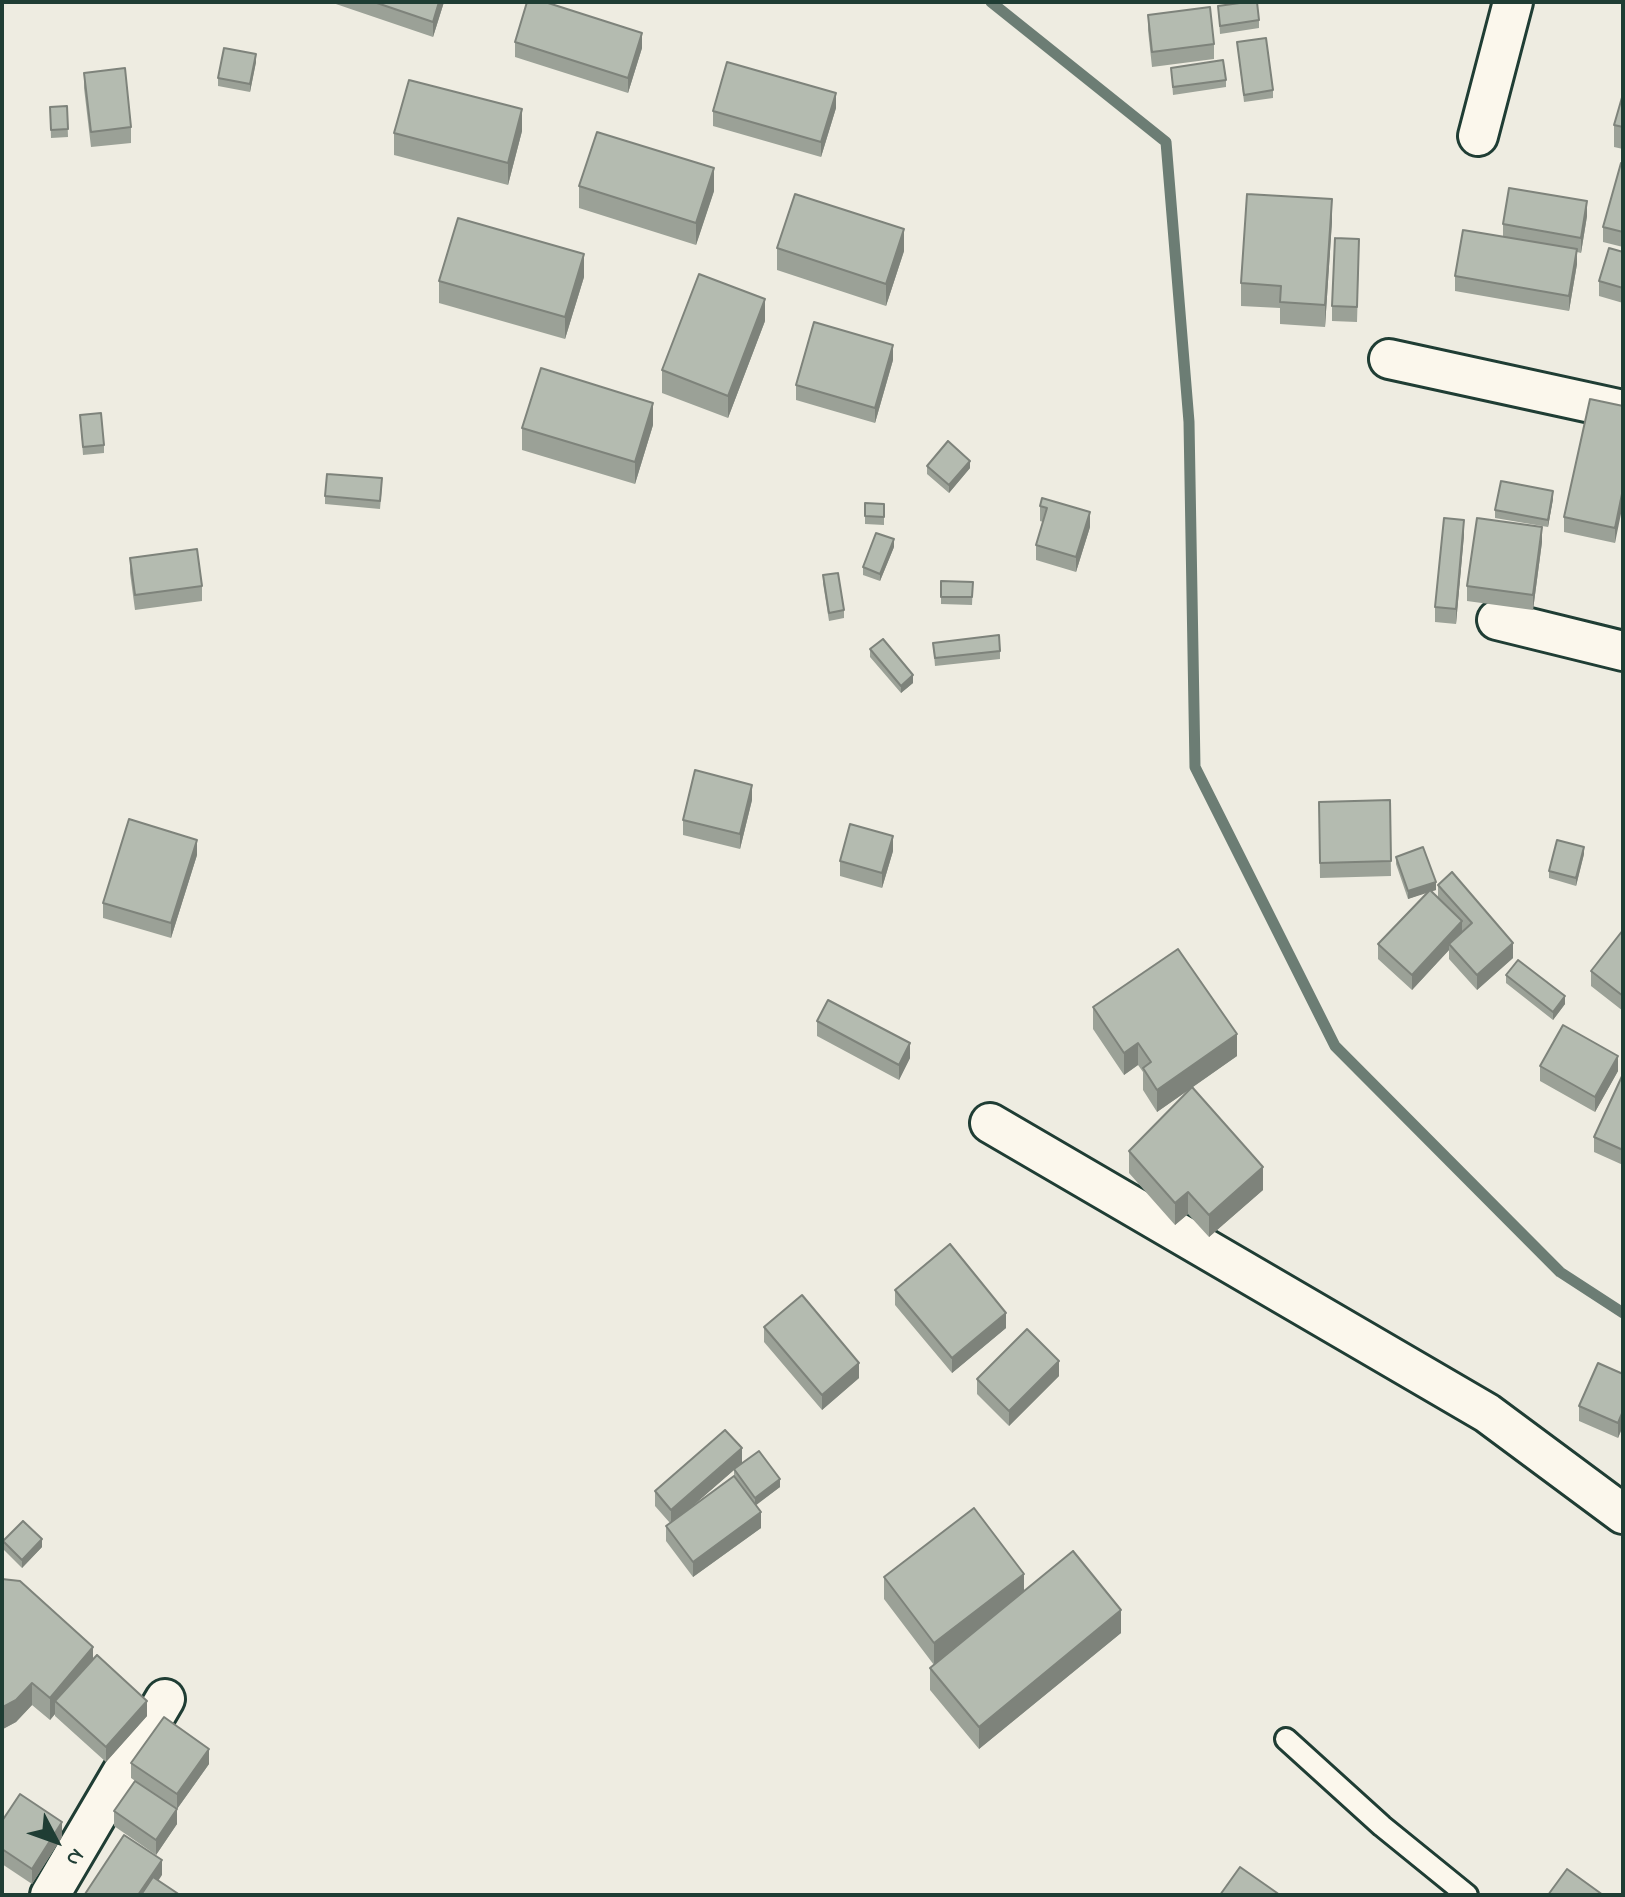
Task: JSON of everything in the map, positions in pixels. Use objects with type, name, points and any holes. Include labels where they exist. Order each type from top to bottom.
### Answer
[{"type":"street","points":[[1478,136],[1513,2]]},
{"type":"street","points":[[1389,359],[1623,410]]},
{"type":"street","points":[[1497,620],[1623,651]]},
{"type":"street","points":[[990,1123],[1487,1413],[1623,1514]]},
{"type":"street","points":[[50,1895],[165,1699]]},
{"type":"lane","points":[[1286,1739],[1382,1826],[1467,1895]]},
{"type":"building","points":[[374,2],[439,2],[433,22]]},
{"type":"building","points":[[527,2],[545,2],[642,33],[628,78],[515,42]]},
{"type":"building","points":[[1257,2],[1259,20],[1220,26],[1218,6]]},
{"type":"building","points":[[1210,7],[1214,44],[1152,52],[1148,15]]},
{"type":"building","points":[[1266,38],[1273,90],[1244,95],[1237,42]]},
{"type":"building","points":[[224,48],[256,54],[250,84],[218,78]]},
{"type":"building","points":[[1223,60],[1226,80],[1173,87],[1171,68]]},
{"type":"building","points":[[727,62],[836,93],[821,142],[713,111]]},
{"type":"building","points":[[125,68],[131,127],[91,132],[84,73]]},
{"type":"building","points":[[409,80],[522,109],[508,163],[394,133]]},
{"type":"building","points":[[1623,94],[1623,127],[1614,125]]},
{"type":"building","points":[[67,106],[68,129],[51,130],[50,107]]},
{"type":"building","points":[[597,132],[714,168],[696,223],[579,186]]},
{"type":"building","points":[[1623,164],[1623,232],[1603,227]]},
{"type":"building","points":[[1509,188],[1587,201],[1581,238],[1503,224]]},
{"type":"building","points":[[795,194],[904,229],[886,284],[777,248]]},
{"type":"building","points":[[1247,194],[1332,199],[1325,305],[1280,302],[1281,286],[1241,283]]},
{"type":"building","points":[[458,218],[584,254],[565,317],[439,281]]},
{"type":"building","points":[[1463,230],[1577,249],[1569,296],[1455,276]]},
{"type":"building","points":[[1335,238],[1359,239],[1357,307],[1332,306]]},
{"type":"building","points":[[1609,248],[1623,252],[1623,288],[1599,281]]},
{"type":"building","points":[[699,274],[765,299],[728,396],[662,370]]},
{"type":"building","points":[[814,322],[893,345],[875,408],[796,385]]},
{"type":"building","points":[[541,368],[653,403],[635,462],[522,428]]},
{"type":"building","points":[[1590,399],[1623,406],[1623,489],[1615,528],[1564,517]]},
{"type":"building","points":[[101,413],[104,445],[83,447],[80,415]]},
{"type":"building","points":[[948,441],[970,461],[949,485],[927,466]]},
{"type":"building","points":[[327,474],[382,478],[380,501],[325,496]]},
{"type":"building","points":[[1501,481],[1553,491],[1548,520],[1495,510]]},
{"type":"building","points":[[1042,498],[1090,512],[1076,557],[1036,545],[1047,508],[1040,506]]},
{"type":"building","points":[[865,503],[884,504],[884,517],[865,516]]},
{"type":"building","points":[[1444,518],[1464,520],[1456,609],[1435,607]]},
{"type":"building","points":[[1477,518],[1542,527],[1533,595],[1467,586]]},
{"type":"building","points":[[876,533],[894,539],[880,574],[863,567]]},
{"type":"building","points":[[197,549],[202,586],[135,595],[130,558]]},
{"type":"building","points":[[838,573],[844,610],[829,613],[823,575]]},
{"type":"building","points":[[941,581],[973,582],[972,597],[941,597]]},
{"type":"building","points":[[999,635],[1000,651],[935,658],[933,643]]},
{"type":"building","points":[[883,639],[913,675],[901,686],[870,649]]},
{"type":"building","points":[[695,770],[752,785],[740,834],[683,820]]},
{"type":"building","points":[[1390,800],[1391,861],[1320,863],[1319,802]]},
{"type":"building","points":[[129,819],[197,840],[171,923],[103,903]]},
{"type":"building","points":[[850,824],[893,836],[882,873],[840,861]]},
{"type":"building","points":[[1557,840],[1584,847],[1576,878],[1549,871]]},
{"type":"building","points":[[1423,847],[1436,882],[1408,891],[1396,857]]},
{"type":"building","points":[[1452,872],[1513,943],[1477,975],[1449,944],[1472,923],[1438,885]]},
{"type":"building","points":[[1430,890],[1462,921],[1412,975],[1378,944]]},
{"type":"building","points":[[1623,930],[1623,996],[1591,971]]},
{"type":"building","points":[[1178,949],[1237,1034],[1157,1090],[1143,1068],[1151,1062],[1138,1043],[1124,1053],[1093,1007]]},
{"type":"building","points":[[1518,960],[1565,996],[1553,1012],[1506,975]]},
{"type":"building","points":[[828,1000],[910,1043],[899,1065],[817,1021]]},
{"type":"building","points":[[1563,1025],[1618,1056],[1595,1097],[1540,1066]]},
{"type":"building","points":[[1623,1074],[1623,1150],[1594,1137]]},
{"type":"building","points":[[1192,1087],[1263,1167],[1209,1215],[1188,1192],[1175,1203],[1129,1151]]},
{"type":"building","points":[[950,1244],[1006,1313],[952,1358],[895,1290]]},
{"type":"building","points":[[802,1295],[859,1363],[822,1395],[764,1327]]},
{"type":"building","points":[[1027,1329],[1059,1361],[1009,1411],[977,1379]]},
{"type":"building","points":[[1598,1363],[1623,1374],[1623,1411],[1618,1423],[1579,1406]]},
{"type":"building","points":[[725,1430],[742,1448],[671,1510],[655,1491]]},
{"type":"building","points":[[759,1451],[780,1479],[755,1498],[734,1469]]},
{"type":"building","points":[[734,1476],[761,1512],[693,1562],[666,1526]]},
{"type":"building","points":[[974,1508],[1024,1574],[934,1643],[884,1577]]},
{"type":"building","points":[[23,1521],[42,1539],[22,1560],[3,1541]]},
{"type":"building","points":[[1073,1551],[1121,1610],[979,1727],[930,1668]]},
{"type":"building","points":[[2,1579],[20,1581],[93,1647],[50,1698],[32,1683],[16,1700],[2,1706]]},
{"type":"building","points":[[97,1655],[147,1701],[106,1747],[55,1701]]},
{"type":"building","points":[[164,1717],[209,1749],[177,1794],[131,1763]]},
{"type":"building","points":[[135,1781],[177,1809],[156,1840],[114,1811]]},
{"type":"building","points":[[20,1794],[62,1822],[32,1869],[2,1849],[2,1821]]},
{"type":"building","points":[[124,1835],[162,1860],[138,1895],[86,1895],[85,1894]]},
{"type":"building","points":[[1240,1867],[1280,1895],[1220,1895]]},
{"type":"building","points":[[1567,1869],[1603,1895],[1548,1895]]},
{"type":"building","points":[[153,1877],[180,1895],[141,1895]]},
{"type":"waterway","points":[[991,2],[1166,142],[1189,422],[1195,767],[1335,1046],[1560,1272],[1623,1313]]}]
